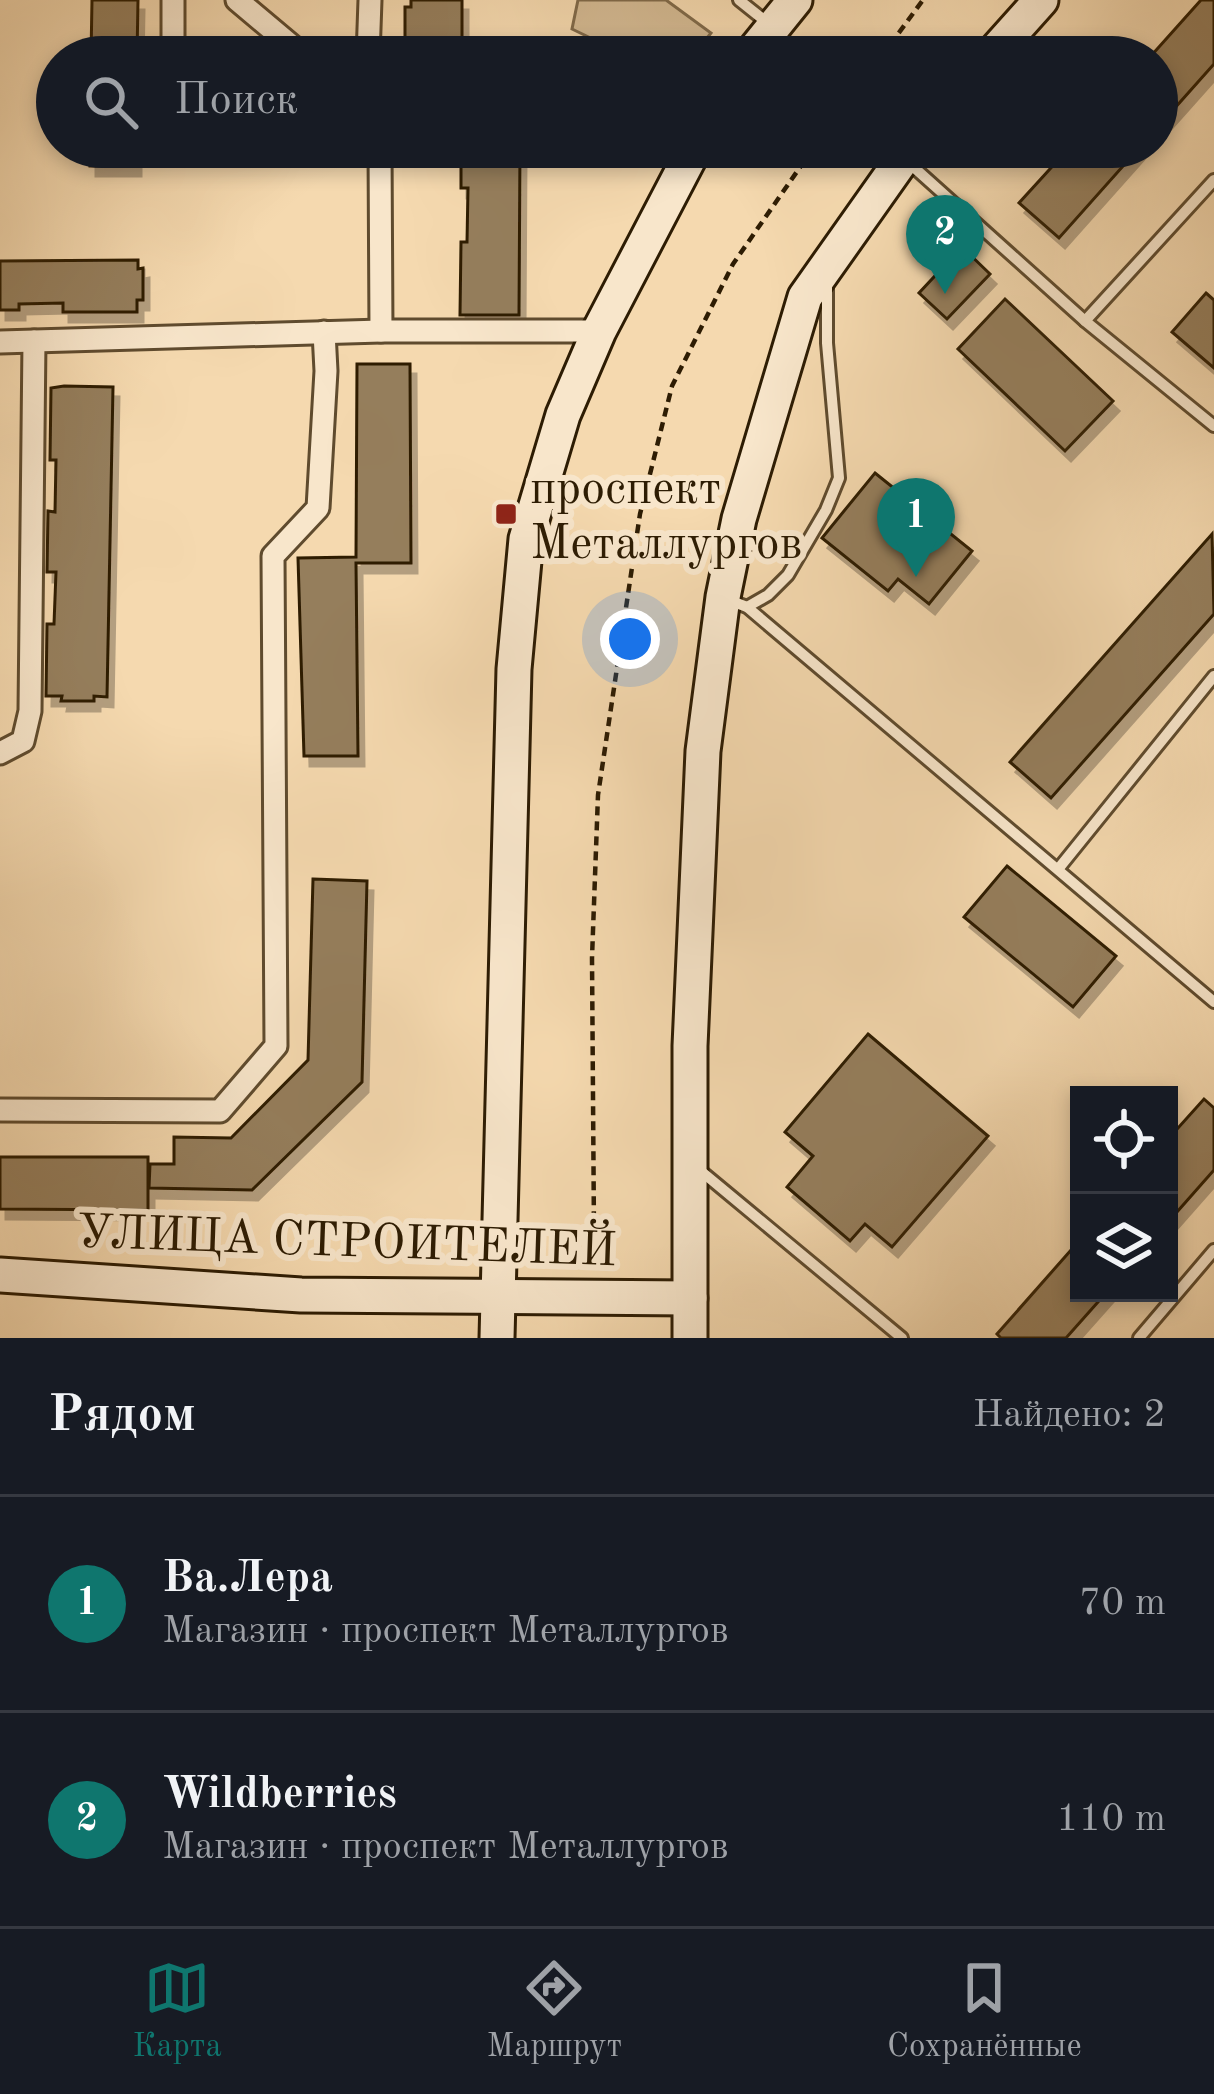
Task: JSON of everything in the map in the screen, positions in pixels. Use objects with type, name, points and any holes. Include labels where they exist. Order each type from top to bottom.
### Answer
[{"type":"street","points":[[172,36],[173,0]]},
{"type":"street","points":[[237,0],[280,36]]},
{"type":"street","points":[[369,36],[370,0]]},
{"type":"street","points":[[765,36],[795,0]]},
{"type":"street","points":[[1009,36],[1041,0]]},
{"type":"street","points":[[380,168],[381,331]]},
{"type":"street","points":[[497,1338],[514,669],[526,539],[563,415],[599,331],[684,168]]},
{"type":"street","points":[[690,1338],[690,1046],[703,752],[735,602],[739,519],[805,297],[895,168]]},
{"type":"street","points":[[0,342],[324,332],[599,331]]},
{"type":"street","points":[[0,1110],[220,1112],[276,1046],[273,556],[318,508],[324,332]]},
{"type":"street","points":[[0,753],[23,741],[30,711],[34,341]]},
{"type":"street","name":"УЛИЦА СТРОИТЕЛЕЙ","points":[[0,1275],[302,1295],[690,1298]]},
{"type":"lane","points":[[739,0],[772,26]]},
{"type":"lane","points":[[923,168],[1084,320],[1214,426]]},
{"type":"lane","points":[[1084,320],[1214,180]]},
{"type":"lane","points":[[735,602],[768,596],[788,575],[839,478],[827,343],[828,264]]},
{"type":"lane","points":[[735,602],[1214,1002]]},
{"type":"lane","points":[[1059,868],[1214,676]]},
{"type":"lane","points":[[689,1161],[902,1338]]},
{"type":"lane","points":[[1139,1338],[1214,1250]]},
{"type":"path","points":[[896,36],[923,0]]},
{"type":"path","points":[[586,1294],[595,1234],[592,958],[598,795],[640,514],[672,386],[733,264],[799,168]]},
{"type":"shaded area","points":[[578,0],[666,0],[711,33],[586,36],[572,29]]},
{"type":"building","points":[[92,0],[138,0],[137,36],[91,36]]},
{"type":"building","points":[[411,0],[462,0],[462,36],[405,36],[405,7],[411,7]]},
{"type":"building","points":[[1201,0],[1214,0],[1214,64],[1178,104],[1178,36],[1169,36]]},
{"type":"building","points":[[461,168],[520,168],[519,315],[460,315],[468,188],[461,188]]},
{"type":"building","points":[[1051,168],[1121,168],[1059,238],[1019,203]]},
{"type":"building","points":[[962,247],[990,274],[947,319],[919,293]]},
{"type":"building","points":[[138,260],[138,269],[143,268],[143,300],[137,300],[137,312],[63,312],[63,303],[19,304],[19,310],[0,310],[0,261]]},
{"type":"building","points":[[1206,293],[1214,300],[1214,368],[1172,332]]},
{"type":"building","points":[[1005,299],[1113,401],[1065,451],[958,349]]},
{"type":"building","points":[[357,364],[410,364],[411,563],[356,563],[358,756],[304,756],[298,558],[356,557]]},
{"type":"building","points":[[113,387],[107,697],[94,696],[94,701],[46,696],[47,624],[54,624],[56,572],[47,572],[48,511],[55,512],[51,388]]},
{"type":"building","points":[[875,473],[972,551],[929,604],[898,579],[888,591],[822,538]]},
{"type":"building","points":[[1212,534],[1214,614],[1051,798],[1010,762]]},
{"type":"building","points":[[1007,866],[1116,956],[1073,1007],[964,917]]},
{"type":"building","points":[[313,879],[367,881],[362,1082],[252,1190],[149,1188],[150,1164],[174,1164],[174,1137],[231,1138],[308,1060]]},
{"type":"building","points":[[868,1034],[988,1136],[892,1247],[865,1224],[850,1241],[787,1187],[813,1156],[785,1132]]},
{"type":"building","points":[[1204,1099],[1214,1108],[1214,1170],[1178,1211],[1178,1194],[1178,1128]]},
{"type":"building","points":[[0,1157],[148,1157],[148,1210],[0,1209]]},
{"type":"building","points":[[1070,1251],[1070,1302],[1098,1302],[1066,1338],[1001,1338],[997,1334]]},
{"type":"place","name":"Wildberries","points":[[945,294]]},
{"type":"place","name":"проспект Металлургов","points":[[506,514]]},
{"type":"place","name":"Ва.Лера","points":[[916,577]]}]
